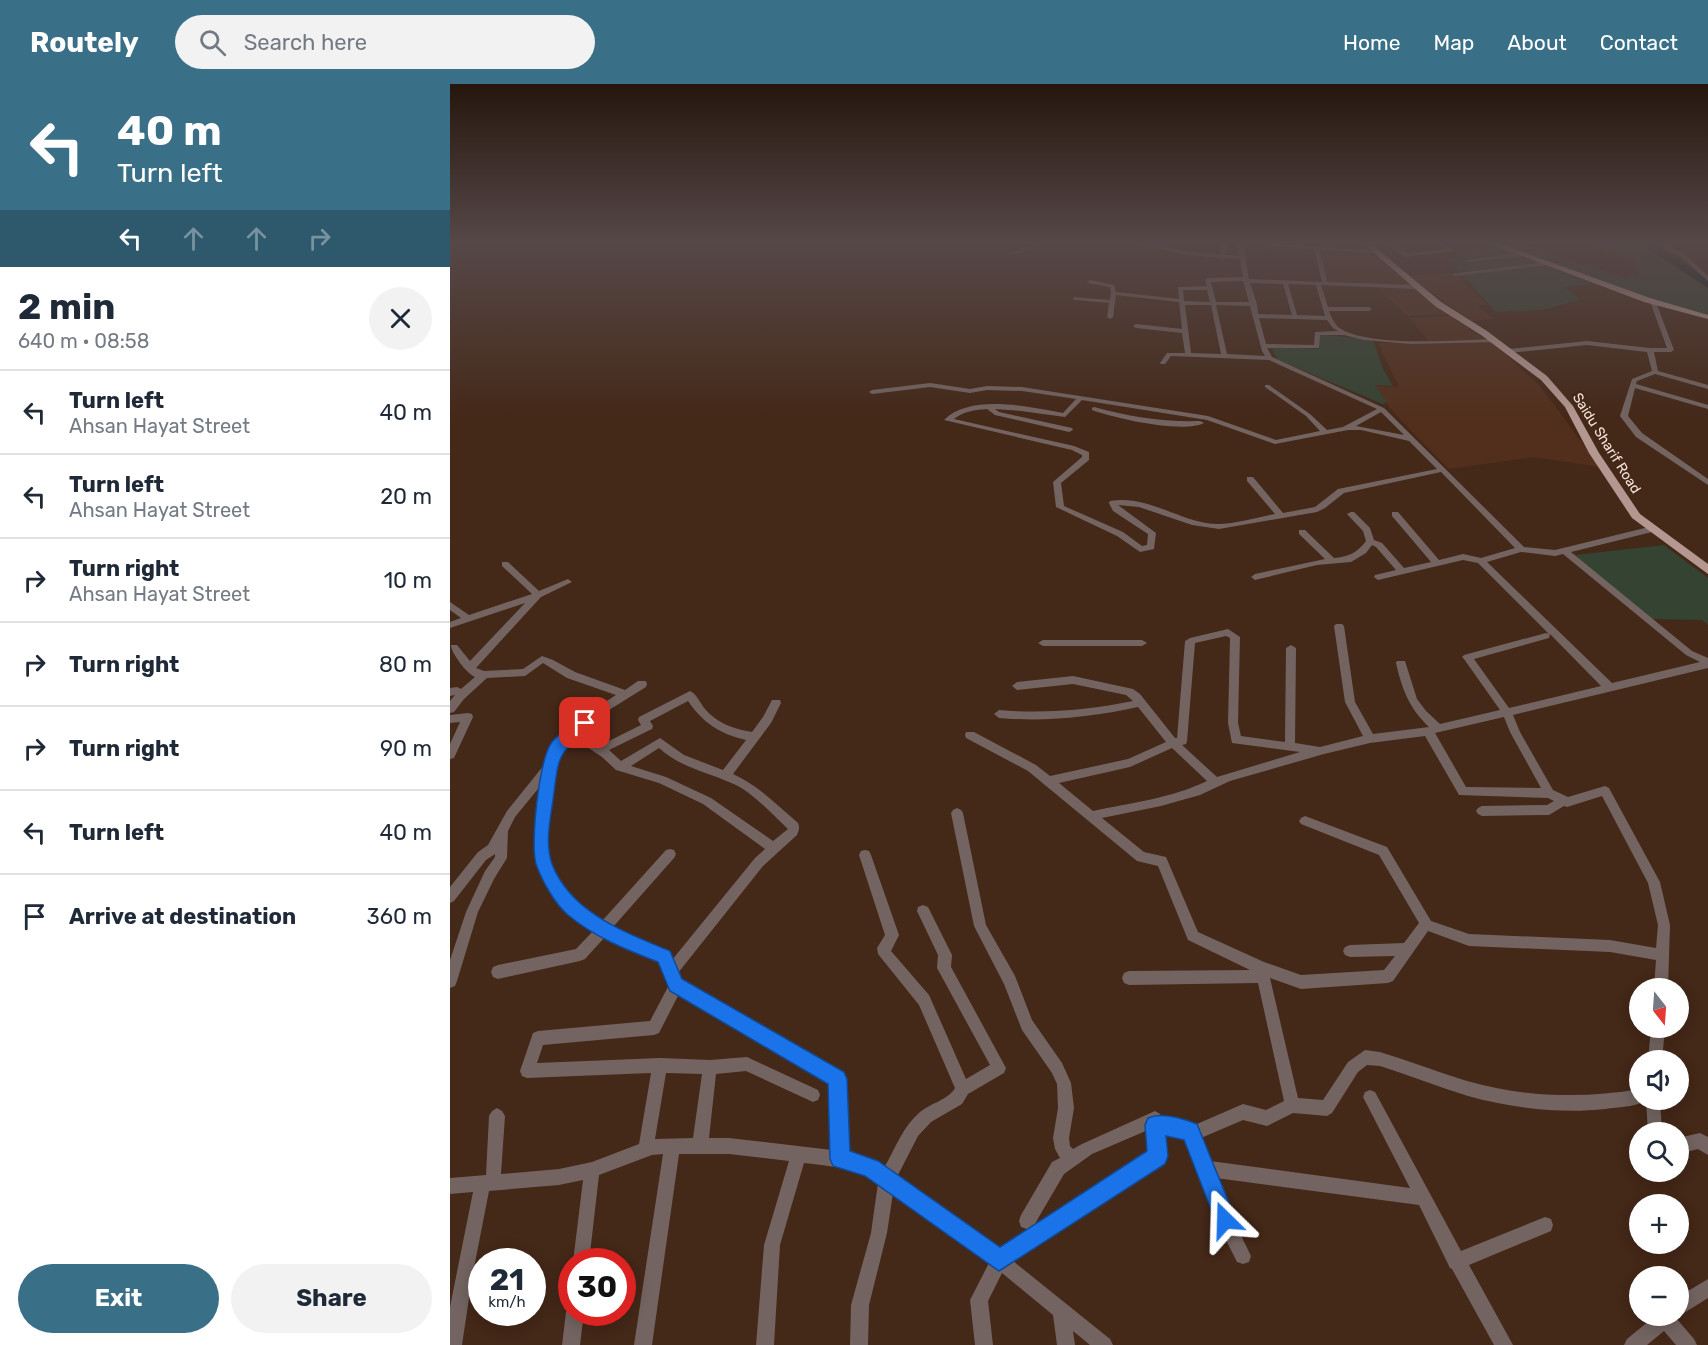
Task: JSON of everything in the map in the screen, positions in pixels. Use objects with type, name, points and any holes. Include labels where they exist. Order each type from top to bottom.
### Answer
[{"type":"main road","name":"Saidu Sharif Road","points":[[1440,303],[1544,378],[1569,406],[1594,453],[1636,516],[1708,570]]},
{"type":"main road","points":[[1657,303],[1708,317]]},
{"type":"street","points":[[1110,317],[1112,303]]},
{"type":"street","points":[[1181,303],[1188,353]]},
{"type":"street","points":[[1194,303],[1254,304],[1264,346],[1270,358]]},
{"type":"street","points":[[1291,303],[1296,317]]},
{"type":"street","points":[[1326,303],[1329,318],[1343,333]]},
{"type":"street","points":[[1508,351],[1587,343],[1671,350],[1654,304],[1657,303]]},
{"type":"street","points":[[1212,304],[1224,354]]},
{"type":"street","points":[[1327,309],[1369,309]]},
{"type":"street","points":[[1257,316],[1329,318]]},
{"type":"street","points":[[1136,326],[1185,331]]},
{"type":"street","points":[[1264,346],[1317,347],[1317,333],[1343,333],[1391,341],[1495,341]]},
{"type":"street","points":[[1650,350],[1655,372]]},
{"type":"street","points":[[1163,363],[1169,354],[1188,353],[1270,358],[1382,409],[1521,549]]},
{"type":"street","points":[[1708,387],[1655,372],[1634,380],[1624,416],[1639,435],[1708,483]]},
{"type":"street","points":[[872,392],[930,385],[970,391],[987,388],[1022,389],[1218,422],[1275,442],[1325,432],[1361,428],[1413,439]]},
{"type":"street","points":[[1633,385],[1708,407]]},
{"type":"street","points":[[1267,386],[1308,415],[1325,432]]},
{"type":"street","points":[[1081,398],[1065,415],[1011,406],[967,409],[948,420],[1074,448],[1084,453],[1086,458],[1057,482],[1060,507],[1120,534],[1140,549],[1151,547],[1153,535],[1116,509],[1113,503],[1150,508],[1212,527],[1322,508],[1333,495],[1341,491],[1441,470]]},
{"type":"street","points":[[990,408],[997,414],[1069,430]]},
{"type":"street","points":[[1094,409],[1115,416],[1161,425],[1218,422]]},
{"type":"street","points":[[1345,429],[1382,409]]},
{"type":"street","points":[[1250,479],[1281,516]]},
{"type":"street","points":[[1351,514],[1367,530],[1370,541]]},
{"type":"street","points":[[1395,514],[1438,564]]},
{"type":"street","points":[[1378,577],[1463,557],[1481,561],[1521,549],[1545,553],[1565,551],[1653,529]]},
{"type":"street","points":[[1302,532],[1332,561]]},
{"type":"street","points":[[1255,577],[1332,561],[1348,560],[1363,551],[1370,541]]},
{"type":"street","points":[[1370,541],[1379,545],[1403,572]]},
{"type":"street","points":[[1565,551],[1689,653],[1708,663]]},
{"type":"street","points":[[1481,561],[1609,687]]},
{"type":"street","points":[[505,564],[538,595]]},
{"type":"street","points":[[450,624],[538,595],[568,582]]},
{"type":"street","points":[[470,668],[538,595]]},
{"type":"street","points":[[450,604],[468,619]]},
{"type":"street","points":[[1339,626],[1350,702],[1370,739]]},
{"type":"street","points":[[1048,781],[1130,763],[1182,741],[1190,641],[1228,632],[1235,637],[1234,736],[1240,742],[1324,750]]},
{"type":"street","points":[[1546,636],[1467,657],[1508,712],[1515,732],[1549,793],[1562,801]]},
{"type":"street","points":[[1043,643],[1142,643]]},
{"type":"street","points":[[454,647],[474,673],[484,675],[525,672],[542,659],[550,661],[558,669],[571,675],[626,694]]},
{"type":"street","points":[[1290,747],[1292,648]]},
{"type":"street","points":[[1401,663],[1407,691],[1416,710],[1433,730],[1463,792],[1549,793]]},
{"type":"street","points":[[1091,816],[1200,790],[1215,782],[1324,750],[1370,739],[1433,730],[1708,663]]},
{"type":"street","points":[[450,709],[484,675]]},
{"type":"street","points":[[1017,686],[1080,680],[1129,692],[1141,703],[1173,743],[1215,782]]},
{"type":"street","points":[[642,684],[573,732],[557,746],[551,764],[541,833],[544,863],[558,890],[573,909],[616,937],[664,957],[674,978],[837,1079],[840,1159]]},
{"type":"street","points":[[450,692],[462,695]]},
{"type":"street","points":[[600,750],[648,726],[643,720],[690,695],[706,719],[716,726],[728,733],[754,737]]},
{"type":"street","points":[[726,775],[776,703]]},
{"type":"street","points":[[999,714],[1036,717],[1071,716],[1141,703]]},
{"type":"street","points":[[450,719],[468,717],[450,755]]},
{"type":"street","points":[[573,732],[620,767],[662,780],[707,801],[773,848]]},
{"type":"street","points":[[970,735],[1032,768],[1141,857],[1162,861],[1192,936],[1262,972],[1301,982],[1388,976],[1406,949],[1427,925]]},
{"type":"street","points":[[620,767],[660,742],[674,754],[726,775],[752,789],[794,827],[793,831],[773,848],[674,978],[654,1028],[538,1038],[527,1071],[660,1065],[710,1067],[747,1064],[813,1095]]},
{"type":"street","points":[[450,897],[482,856],[492,849],[511,814],[551,764]]},
{"type":"street","points":[[1482,812],[1549,810],[1562,801],[1600,790],[1608,795],[1654,882],[1664,925],[1662,978]]},
{"type":"street","points":[[957,813],[980,926],[1010,981],[1027,1025],[1057,1068],[1064,1083],[1066,1108],[1061,1138],[1063,1149],[1070,1158]]},
{"type":"street","points":[[1305,821],[1383,851],[1427,925],[1469,940],[1610,945],[1663,955]]},
{"type":"street","points":[[450,981],[472,912],[489,875],[501,858],[502,831]]},
{"type":"street","points":[[498,972],[573,959],[584,952],[670,854]]},
{"type":"street","points":[[865,855],[892,935],[884,948],[885,954],[924,1000],[963,1089]]},
{"type":"street","points":[[859,1345],[860,1305],[879,1233],[887,1179],[913,1131],[926,1117],[957,1099],[963,1089],[999,1068],[944,968],[945,955],[923,911]]},
{"type":"street","points":[[1350,951],[1406,949]]},
{"type":"street","points":[[1129,978],[1262,972]]},
{"type":"street","points":[[1262,972],[1292,1105]]},
{"type":"street","points":[[984,1345],[979,1299],[999,1260],[1158,1156],[1155,1125],[1197,1132],[1243,1112],[1272,1117],[1292,1105],[1327,1108],[1353,1067],[1365,1057],[1380,1059],[1479,1091],[1537,1101],[1610,1102],[1629,1098]]},
{"type":"street","points":[[646,1149],[660,1065]]},
{"type":"street","points":[[700,1146],[710,1067]]},
{"type":"street","points":[[1370,1097],[1425,1198],[1456,1262],[1504,1345]]},
{"type":"street","points":[[453,1345],[463,1278],[487,1184],[497,1116]]},
{"type":"street","points":[[1027,1221],[1058,1167],[1070,1158],[1155,1119]]},
{"type":"street","points":[[1190,1131],[1243,1256]]},
{"type":"street","points":[[1689,1144],[1701,1141],[1708,1147]]},
{"type":"street","points":[[643,1345],[672,1146]]},
{"type":"street","points":[[450,1186],[559,1177],[592,1170],[646,1149],[672,1146],[729,1146],[798,1156],[840,1159],[870,1168],[887,1179],[999,1260],[1104,1345]]},
{"type":"street","points":[[765,1345],[772,1245],[798,1156]]},
{"type":"street","points":[[1204,1168],[1425,1198]]},
{"type":"street","points":[[583,1248],[592,1170]]},
{"type":"street","points":[[1456,1262],[1545,1225]]},
{"type":"street","points":[[1689,1301],[1708,1288]]},
{"type":"street","points":[[1061,1312],[1066,1345]]},
{"type":"street","points":[[571,1345],[573,1326]]},
{"type":"street","points":[[1634,1345],[1656,1326]]},
{"type":"street","points":[[1677,1326],[1688,1345]]},
{"type":"shaded area","points":[[1393,303],[1435,303],[1449,314],[1407,316]]},
{"type":"shaded area","points":[[1447,303],[1485,303],[1487,305],[1477,305],[1494,319],[1472,321]]},
{"type":"shaded area","points":[[1450,316],[1501,350],[1540,386],[1600,467],[1534,457],[1449,469],[1392,411],[1376,386],[1399,387],[1378,343],[1429,341],[1409,318]]},
{"type":"green space","points":[[1488,303],[1569,303],[1542,310],[1496,312]]},
{"type":"green space","points":[[1663,303],[1708,303],[1708,316]]},
{"type":"green space","points":[[1318,334],[1373,340],[1383,369],[1393,386],[1375,385],[1387,402],[1383,404],[1278,360],[1271,347],[1319,349]]},
{"type":"green space","points":[[1664,545],[1708,578],[1708,625],[1702,620],[1646,619],[1575,555]]},
{"type":"route","points":[[585,723],[557,746],[551,764],[541,833],[544,863],[558,890],[573,909],[616,937],[664,957],[676,985],[837,1079],[840,1159],[870,1168],[999,1260],[1158,1156],[1155,1125],[1190,1131],[1225,1220]]}]
